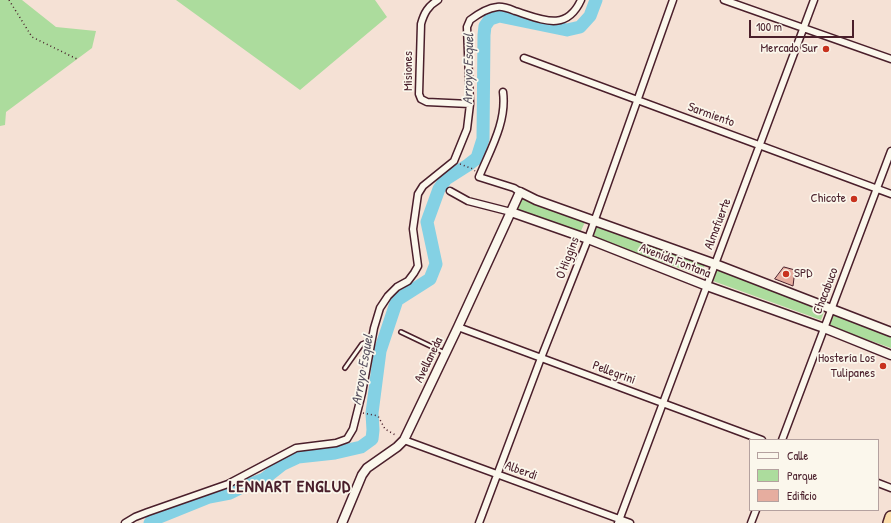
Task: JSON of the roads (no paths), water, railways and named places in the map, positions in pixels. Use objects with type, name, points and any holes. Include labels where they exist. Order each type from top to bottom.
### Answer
[{"type":"highway","points":[[889,523],[891,517]]},
{"type":"street","name":"Misiones","points":[[438,0],[431,4],[424,13],[421,24],[419,94],[421,99],[427,102],[470,104]]},
{"type":"street","points":[[125,523],[148,512],[207,490],[228,484],[296,448],[336,443],[347,439],[353,429],[357,414],[380,308],[388,296],[397,287],[408,281],[418,266],[413,228],[418,194],[423,186],[454,161],[454,156],[467,129],[470,104],[467,27],[470,20],[498,6],[548,21],[558,21],[569,17],[581,0]]},
{"type":"street","name":"O'Higgins","points":[[479,523],[541,358],[588,239],[636,100],[673,0]]},
{"type":"street","points":[[724,0],[891,59]]},
{"type":"street","name":"Almafuerte","points":[[619,521],[814,0]]},
{"type":"street","name":"Sarmiento","points":[[524,58],[891,194]]},
{"type":"street","name":"Avenida Fontana","points":[[503,92],[504,103],[501,122],[479,177],[514,188],[536,200],[715,264],[891,332]]},
{"type":"street","name":"Chacabuco","points":[[782,439],[891,151]]},
{"type":"street","name":"Avenida Fontana","points":[[450,191],[468,202],[511,212],[588,239],[707,286],[824,328],[891,355]]},
{"type":"street","name":"Avellaneda","points":[[342,523],[362,475],[367,468],[397,447],[404,440],[520,192]]},
{"type":"street","name":"Pellegrini","points":[[458,327],[759,439]]},
{"type":"street","name":"Alberdi","points":[[404,440],[619,521],[630,523]]},
{"type":"street","points":[[879,483],[891,488]]},
{"type":"street","points":[[751,523],[756,511]]},
{"type":"lane","points":[[401,332],[445,353]]},
{"type":"lane","points":[[345,368],[362,344],[372,340]]},
{"type":"waterway","name":"Arroyo Esquel","points":[[150,523],[152,520],[209,497],[230,493],[264,479],[283,464],[298,457],[335,453],[361,447],[372,439],[372,413],[380,351],[397,300],[430,279],[436,264],[427,222],[439,189],[446,179],[477,158],[483,139],[485,26],[490,19],[499,16],[567,30],[580,27],[590,16],[596,0]]},
{"type":"place","name":"Mercado Sur","points":[[826,49]]},
{"type":"place","name":"Chicote","points":[[854,199]]},
{"type":"place","name":"SPD","points":[[786,274]]},
{"type":"place","name":"Hostería Los Tulipanes","points":[[883,366]]},
{"type":"district","name":"LENNART ENGLUD","points":[[290,487]]}]
